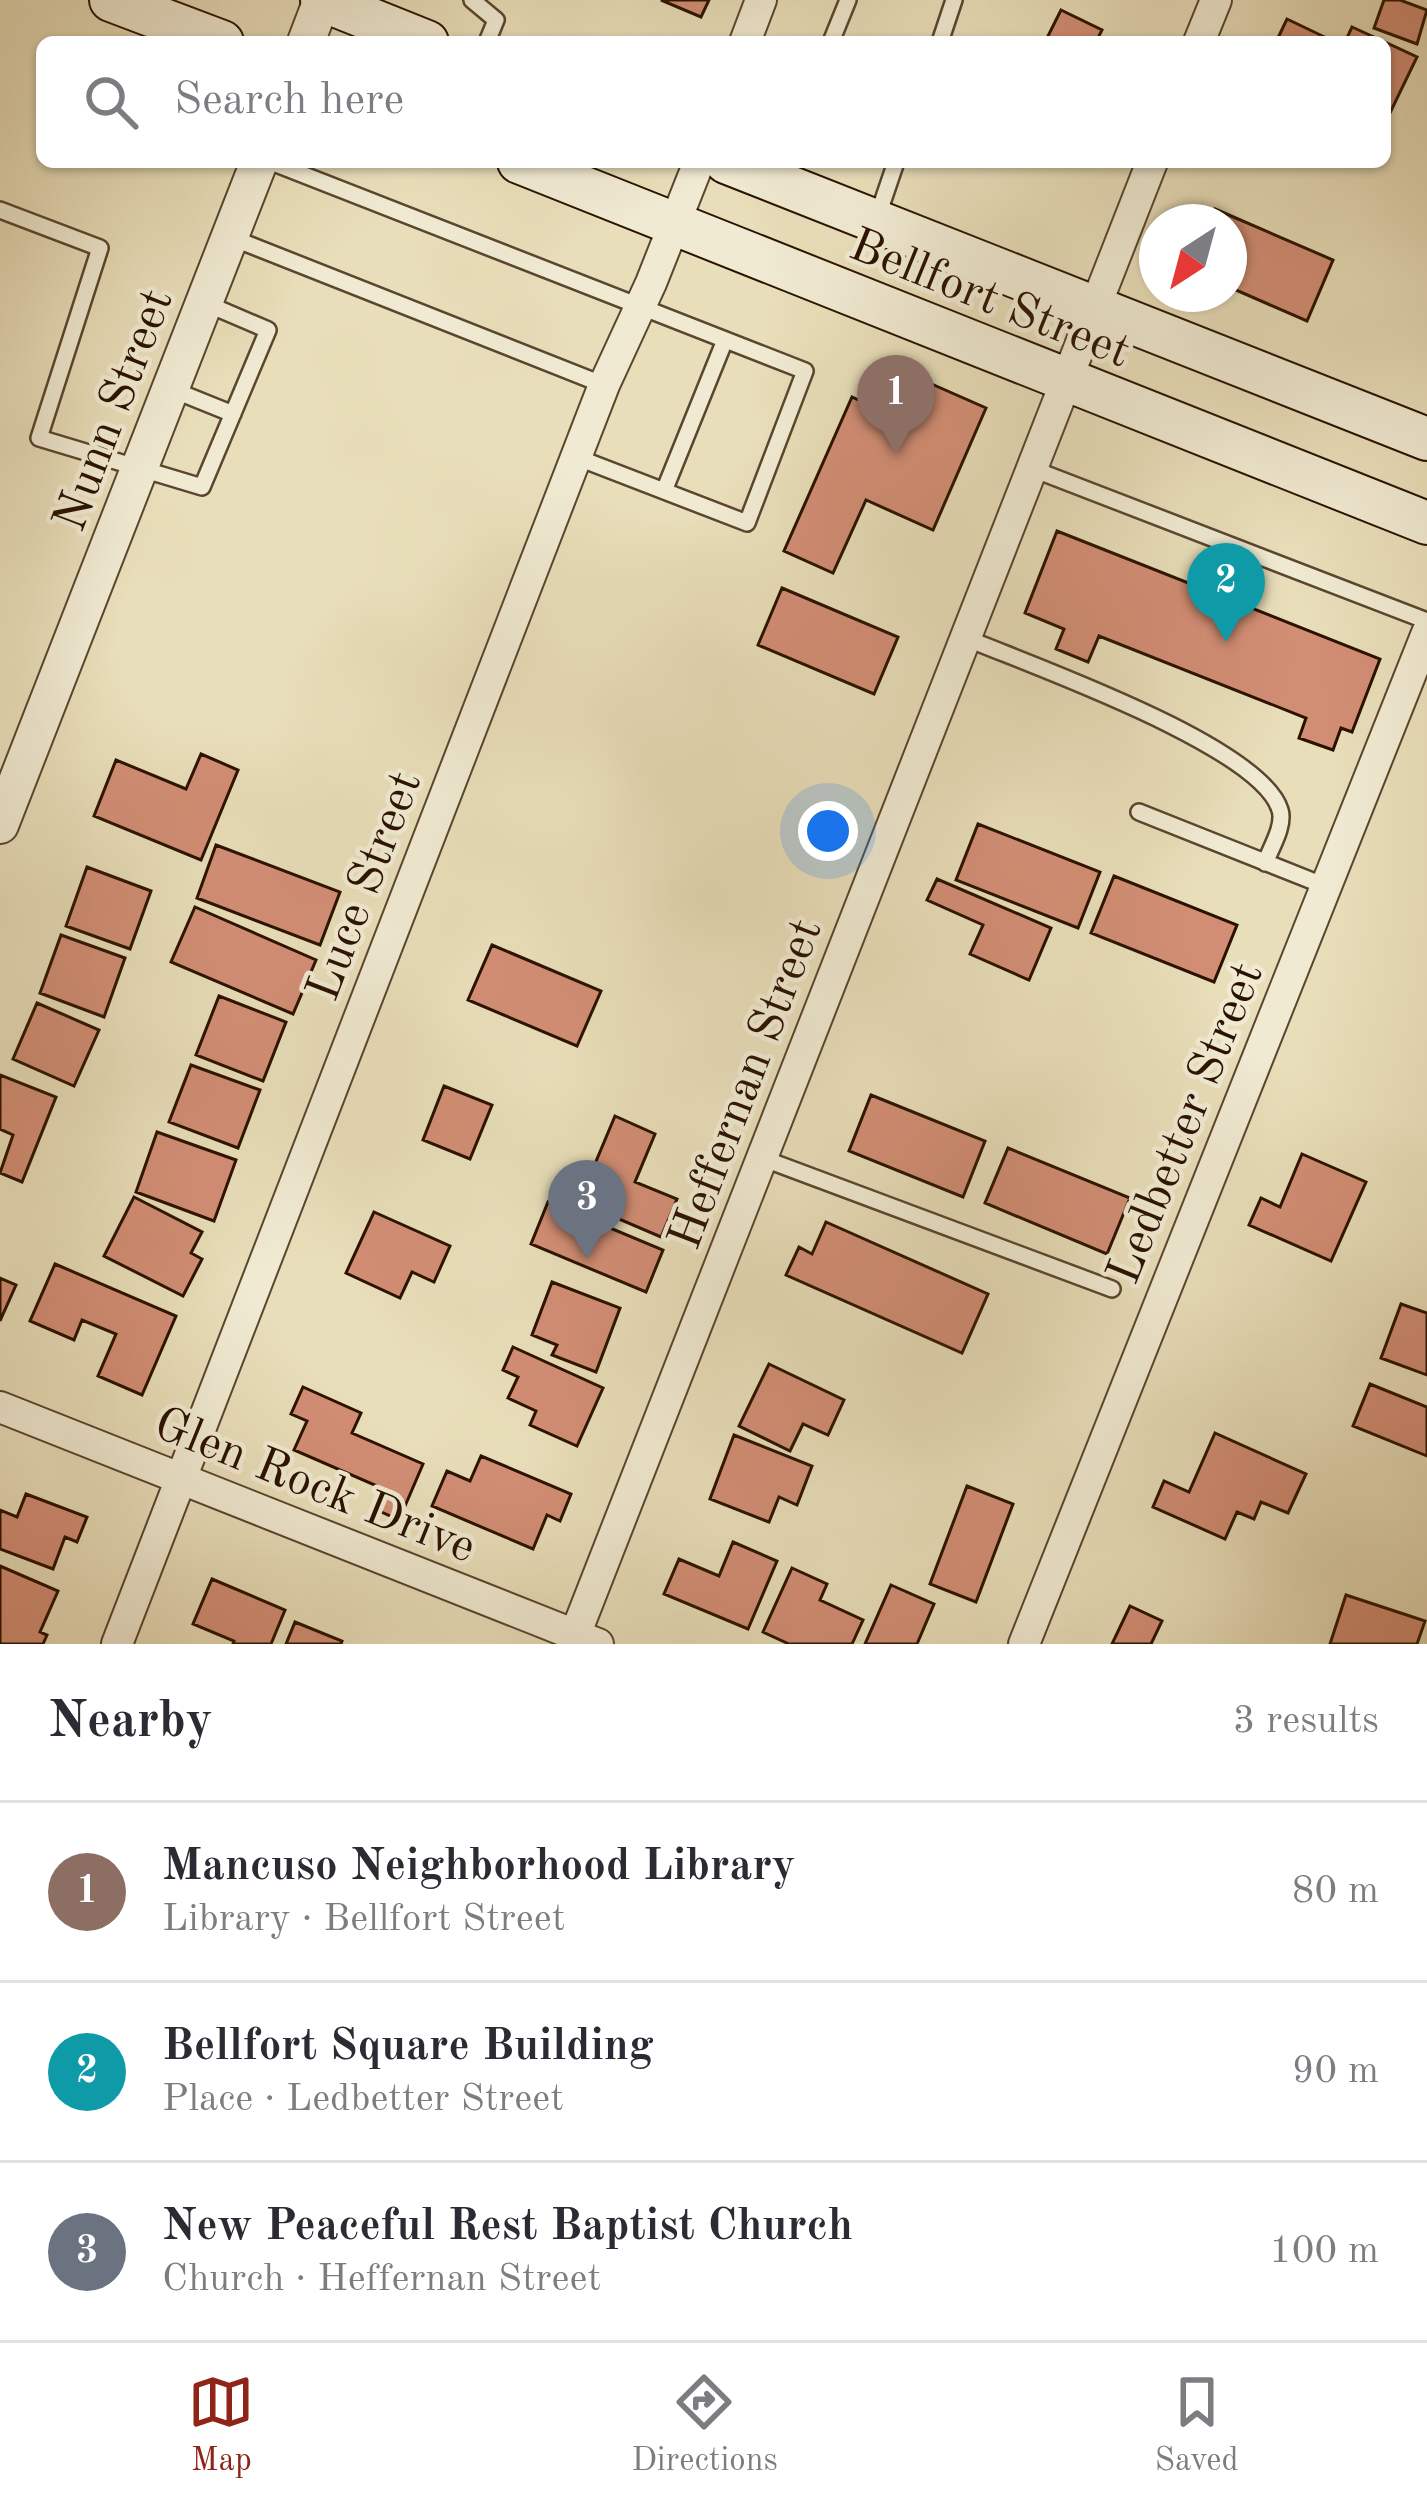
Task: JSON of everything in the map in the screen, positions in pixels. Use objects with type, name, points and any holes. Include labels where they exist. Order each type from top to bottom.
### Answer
[{"type":"main road","points":[[111,0],[206,36]]},
{"type":"main road","points":[[322,0],[412,36]]},
{"type":"main road","name":"Bellfort Street","points":[[534,168],[1427,523]]},
{"type":"main road","name":"Bellfort Street","points":[[781,172],[876,221],[1427,439]]},
{"type":"street","points":[[308,36],[322,0]]},
{"type":"street","points":[[747,36],[761,0]]},
{"type":"street","points":[[1201,36],[1216,0]]},
{"type":"street","name":"Nunn Street","points":[[0,826],[257,168]]},
{"type":"street","name":"Luce Street","points":[[117,1644],[604,386],[697,168]]},
{"type":"street","name":"Heffernan Street","points":[[587,1640],[763,1157],[1150,168]]},
{"type":"street","name":"Ledbetter Street","points":[[1024,1644],[1427,633]]},
{"type":"street","name":"Glen Rock Drive","points":[[0,1407],[587,1640]]},
{"type":"lane","points":[[472,0],[496,20],[489,36]]},
{"type":"lane","points":[[833,36],[848,0]]},
{"type":"lane","points":[[942,36],[954,0]]},
{"type":"lane","points":[[286,168],[806,371],[747,523],[576,458]]},
{"type":"lane","points":[[876,221],[894,168]]},
{"type":"lane","points":[[0,210],[100,248],[39,438],[202,487],[268,330],[204,303]]},
{"type":"lane","points":[[230,237],[604,386]]},
{"type":"lane","points":[[664,491],[725,340]]},
{"type":"lane","points":[[170,389],[233,414]]},
{"type":"lane","points":[[1033,469],[1427,621]]},
{"type":"lane","points":[[966,638],[1173,726],[1242,767],[1278,804],[1282,818],[1265,862]]},
{"type":"lane","points":[[1139,812],[1324,886]]},
{"type":"lane","points":[[763,1157],[1112,1289]]},
{"type":"building","points":[[661,0],[709,0],[701,17]]},
{"type":"building","points":[[1384,0],[1400,0],[1427,10],[1417,44],[1374,28]]},
{"type":"building","points":[[1061,10],[1102,30],[1099,36],[1048,36]]},
{"type":"building","points":[[1287,19],[1322,36],[1279,36]]},
{"type":"building","points":[[1352,27],[1372,36],[1348,36]]},
{"type":"building","points":[[1391,45],[1417,57],[1391,111]]},
{"type":"building","points":[[1247,223],[1333,260],[1307,321],[1247,295]]},
{"type":"building","points":[[902,371],[986,408],[933,530],[866,500],[833,573],[784,551],[852,397],[865,403],[874,384],[892,392]]},
{"type":"building","points":[[1057,531],[1380,659],[1352,732],[1341,728],[1333,750],[1299,738],[1306,718],[1099,636],[1088,662],[1056,649],[1064,629],[1025,613]]},
{"type":"building","points":[[782,588],[898,637],[874,694],[758,645]]},
{"type":"building","points":[[201,754],[238,770],[201,860],[94,816],[116,760],[186,789]]},
{"type":"building","points":[[978,824],[1100,872],[1078,928],[956,880]]},
{"type":"building","points":[[216,845],[340,892],[320,945],[197,898]]},
{"type":"building","points":[[87,867],[151,891],[130,949],[66,926]]},
{"type":"building","points":[[1114,876],[1237,925],[1214,982],[1091,933]]},
{"type":"building","points":[[937,879],[1051,928],[1029,980],[970,954],[983,925],[927,900]]},
{"type":"building","points":[[195,907],[316,960],[293,1014],[171,962]]},
{"type":"building","points":[[61,935],[125,958],[104,1017],[40,993]]},
{"type":"building","points":[[492,945],[601,991],[577,1046],[468,1000]]},
{"type":"building","points":[[219,996],[286,1022],[263,1081],[196,1055]]},
{"type":"building","points":[[37,1003],[99,1030],[74,1086],[13,1059]]},
{"type":"building","points":[[191,1065],[260,1090],[238,1148],[169,1122]]},
{"type":"building","points":[[0,1075],[56,1097],[22,1182],[0,1173],[13,1135],[0,1129]]},
{"type":"building","points":[[444,1086],[492,1105],[470,1159],[423,1140]]},
{"type":"building","points":[[871,1095],[985,1141],[963,1197],[849,1151]]},
{"type":"building","points":[[615,1116],[655,1134],[635,1182],[677,1199],[661,1237],[579,1202]]},
{"type":"building","points":[[157,1132],[236,1160],[214,1221],[136,1192]]},
{"type":"building","points":[[1008,1148],[1130,1198],[1107,1254],[985,1203]]},
{"type":"building","points":[[1302,1154],[1366,1182],[1331,1261],[1249,1225],[1261,1198],[1280,1207]]},
{"type":"building","points":[[134,1197],[202,1232],[191,1253],[202,1259],[183,1296],[104,1256]]},
{"type":"building","points":[[548,1202],[663,1250],[646,1292],[531,1244]]},
{"type":"building","points":[[374,1212],[450,1246],[434,1282],[412,1272],[400,1298],[346,1273]]},
{"type":"building","points":[[826,1222],[988,1294],[962,1353],[786,1275],[799,1247],[812,1254]]},
{"type":"building","points":[[55,1264],[176,1316],[142,1395],[98,1376],[116,1334],[82,1320],[74,1340],[30,1321]]},
{"type":"building","points":[[0,1278],[16,1285],[0,1321]]},
{"type":"building","points":[[552,1282],[620,1308],[596,1372],[552,1355],[557,1345],[532,1335]]},
{"type":"building","points":[[1401,1304],[1427,1313],[1427,1375],[1381,1358]]},
{"type":"building","points":[[513,1347],[603,1388],[577,1446],[530,1425],[536,1411],[508,1398],[518,1377],[503,1370]]},
{"type":"building","points":[[769,1364],[844,1400],[828,1435],[803,1424],[790,1451],[739,1426]]},
{"type":"building","points":[[1370,1384],[1427,1407],[1427,1456],[1353,1426]]},
{"type":"building","points":[[303,1387],[361,1413],[352,1433],[423,1464],[399,1520],[375,1509],[384,1489],[294,1450],[307,1421],[291,1414]]},
{"type":"building","points":[[1215,1433],[1306,1474],[1288,1513],[1261,1502],[1254,1519],[1237,1512],[1225,1539],[1153,1507],[1164,1481],[1189,1492]]},
{"type":"building","points":[[734,1435],[812,1466],[797,1505],[779,1497],[769,1522],[710,1499]]},
{"type":"building","points":[[481,1456],[571,1494],[560,1521],[547,1515],[533,1549],[432,1506],[447,1471],[470,1481]]},
{"type":"building","points":[[967,1486],[1013,1504],[976,1602],[930,1584]]},
{"type":"building","points":[[26,1494],[87,1517],[77,1542],[65,1537],[53,1569],[0,1549],[0,1510],[17,1517]]},
{"type":"building","points":[[733,1542],[777,1561],[748,1629],[664,1594],[679,1559],[719,1576]]},
{"type":"building","points":[[0,1566],[58,1591],[40,1632],[47,1635],[43,1644],[0,1644]]},
{"type":"building","points":[[792,1568],[827,1584],[820,1600],[863,1620],[852,1644],[789,1644],[763,1632]]},
{"type":"building","points":[[212,1579],[285,1610],[271,1644],[233,1644],[193,1624]]},
{"type":"building","points":[[891,1585],[934,1604],[917,1644],[865,1644]]},
{"type":"building","points":[[1346,1595],[1425,1621],[1417,1644],[1330,1644]]},
{"type":"building","points":[[1130,1606],[1162,1621],[1151,1644],[1112,1644]]},
{"type":"building","points":[[295,1622],[342,1641],[341,1644],[286,1644]]},
{"type":"place","name":"Mancuso Neighborhood Library","points":[[896,454]]},
{"type":"place","name":"Bellfort Square Building","points":[[1226,642]]},
{"type":"place","name":"New Peaceful Rest Baptist Church","points":[[587,1259]]}]
